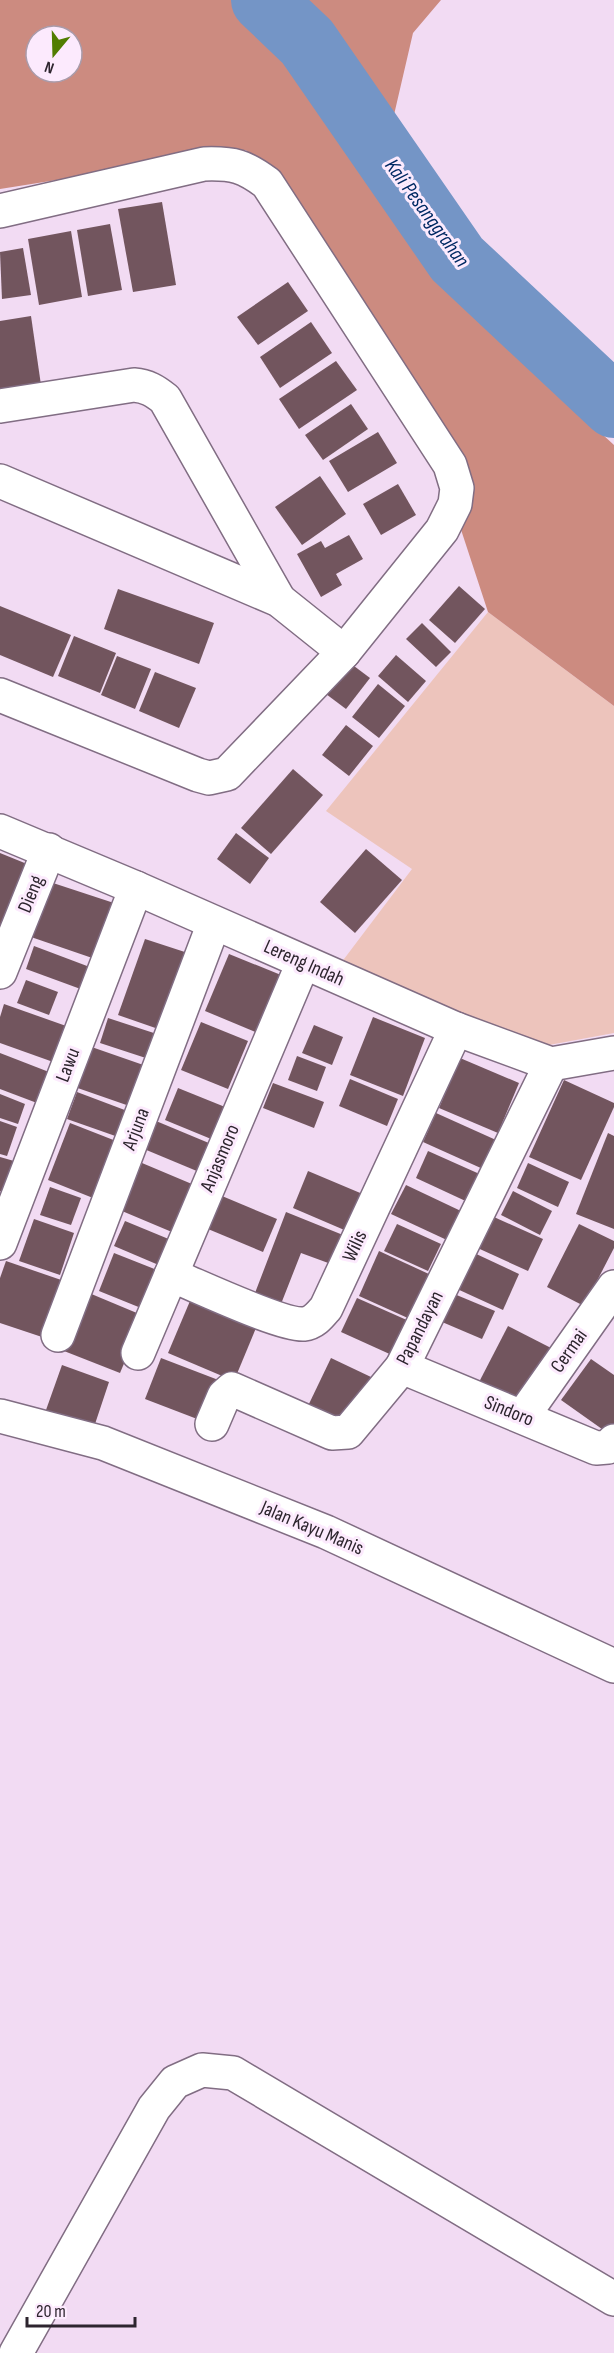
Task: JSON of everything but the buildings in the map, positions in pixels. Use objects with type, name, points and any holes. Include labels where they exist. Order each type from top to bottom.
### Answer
[{"type":"street","points":[[0,211],[204,164],[230,163],[248,169],[267,183],[450,465],[457,488],[454,504],[442,530],[344,652],[227,774],[218,777],[198,775],[0,695]]},
{"type":"street","points":[[0,406],[115,386],[146,386],[157,392],[165,399],[279,600]]},
{"type":"street","points":[[0,481],[279,600],[344,652]]},
{"type":"street","name":"Lereng Indah","points":[[0,831],[49,850],[456,1029],[550,1065]]},
{"type":"street","name":"Dieng","points":[[0,972],[49,850]]},
{"type":"street","name":"Lawu","points":[[0,1243],[136,888]]},
{"type":"street","name":"Arjuna","points":[[58,1335],[214,923]]},
{"type":"street","name":"Anjasmoro","points":[[138,1353],[303,963]]},
{"type":"street","name":"Wilis","points":[[171,1275],[281,1319],[304,1324],[319,1316],[326,1308],[456,1029]]},
{"type":"street","points":[[550,1065],[614,1053]]},
{"type":"street","name":"Papandayan","points":[[212,1424],[224,1396],[232,1389],[332,1433],[348,1432],[402,1367],[550,1065]]},
{"type":"street","name":"Cermai","points":[[523,1416],[614,1287]]},
{"type":"street","name":"Sindoro","points":[[402,1367],[596,1448],[608,1447],[614,1441]]},
{"type":"street","name":"Jalan Kayu Manis","points":[[0,1416],[103,1443],[326,1532],[614,1666]]},
{"type":"street","points":[[16,2353],[154,2108],[175,2082],[202,2070],[233,2073],[614,2299]]},
{"type":"shaded area","points":[[0,0],[441,0],[413,33],[387,145],[433,279],[614,445],[614,706],[488,612],[448,490],[246,150],[0,189]]},
{"type":"shaded area","points":[[488,612],[614,706],[614,1033],[538,1047],[341,963],[412,869],[326,811]]},
{"type":"waterway","name":"Kali Pesanggrahan","points":[[263,0],[307,42],[457,259],[614,406]]}]
